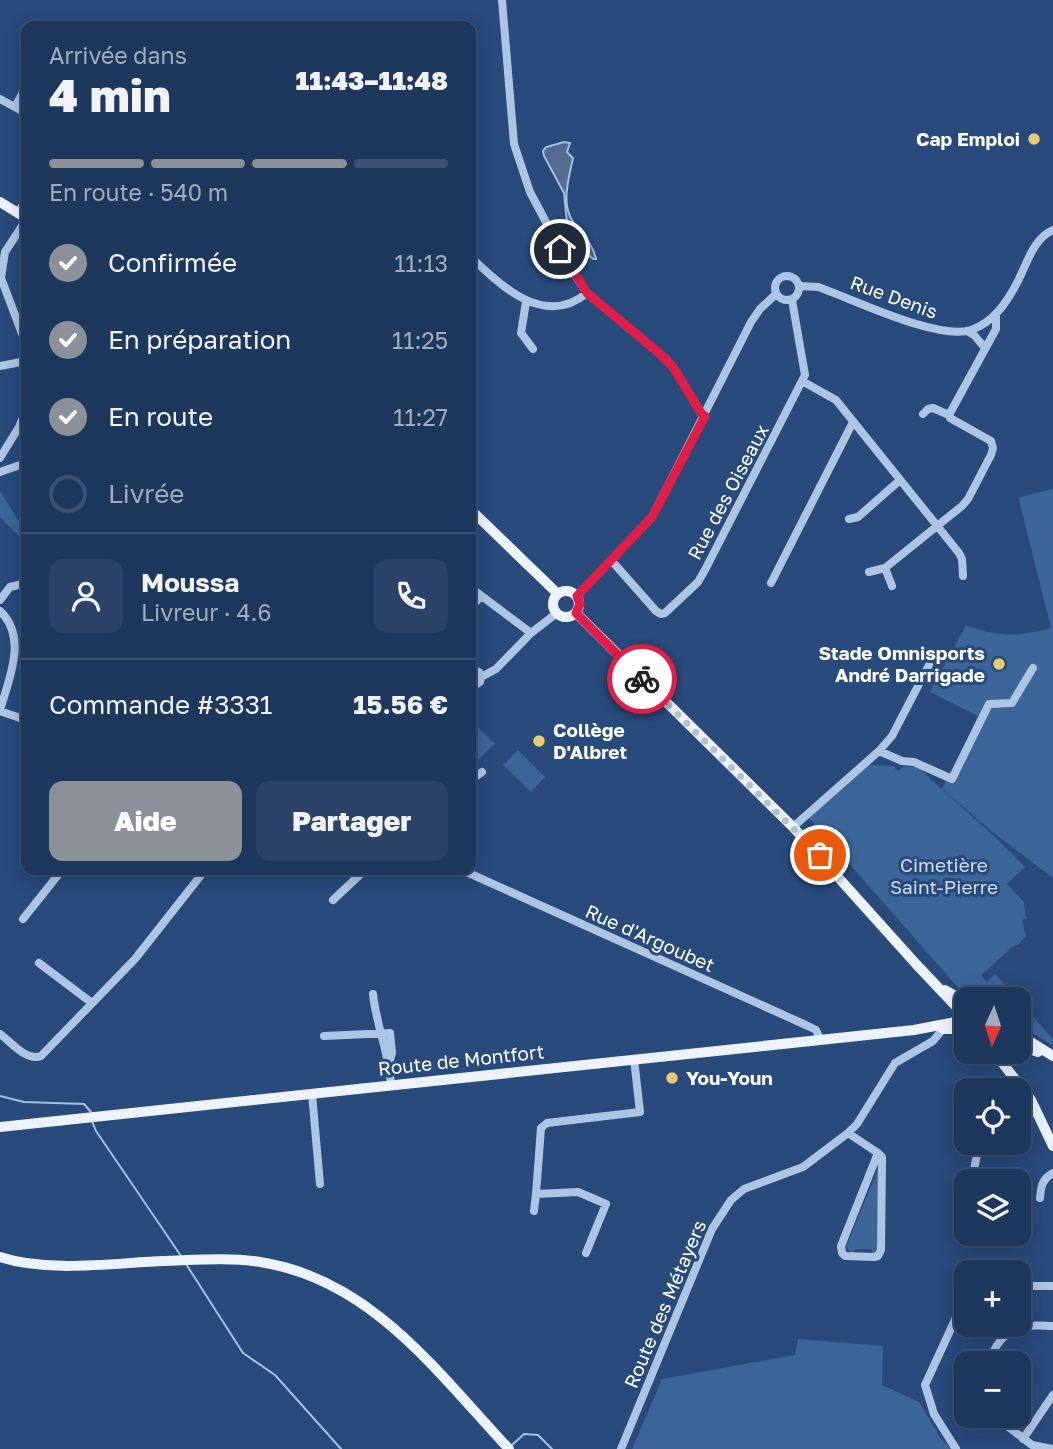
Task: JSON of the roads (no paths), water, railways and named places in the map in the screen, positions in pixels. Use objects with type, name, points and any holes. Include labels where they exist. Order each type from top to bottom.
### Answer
[{"type":"main road","points":[[0,201],[21,216]]},
{"type":"main road","points":[[476,515],[558,594]]},
{"type":"main road","points":[[568,591],[577,596],[580,604],[576,613],[567,617],[557,613],[553,604],[558,594],[568,591]]},
{"type":"main road","points":[[576,613],[793,828],[954,1005]]},
{"type":"main road","points":[[937,986],[954,995]]},
{"type":"main road","name":"Route de Montfort","points":[[925,1029],[954,1021]]},
{"type":"main road","name":"Route de Montfort","points":[[0,1127],[925,1029],[954,1029]]},
{"type":"main road","points":[[1031,1043],[1053,1057]]},
{"type":"main road","points":[[1031,1049],[1053,1057]]},
{"type":"main road","points":[[1006,1065],[1016,1078]]},
{"type":"main road","points":[[1031,1100],[1053,1146]]},
{"type":"main road","points":[[0,1257],[48,1265],[245,1260],[272,1264],[312,1276],[348,1293],[392,1326],[505,1445]]},
{"type":"street","points":[[502,0],[514,144],[518,162],[539,210],[587,293],[666,359],[705,416]]},
{"type":"street","points":[[15,107],[21,96]]},
{"type":"street","points":[[0,99],[21,110]]},
{"type":"street","points":[[21,221],[5,252],[1,278],[21,328]]},
{"type":"street","points":[[967,331],[984,324],[996,314],[1012,293],[1040,237],[1053,230]]},
{"type":"street","points":[[476,262],[498,284],[526,302],[550,306],[569,303],[587,293]]},
{"type":"street","points":[[791,276],[800,286],[799,292],[792,300],[781,299],[776,294],[775,284],[781,277],[791,276]]},
{"type":"street","name":"Rue Denis","points":[[800,286],[818,287],[936,330],[967,331]]},
{"type":"street","points":[[577,596],[652,517],[751,322],[776,294]]},
{"type":"street","name":"Rue des Oiseaux","points":[[611,560],[661,614],[698,582],[802,381],[805,369],[792,300]]},
{"type":"street","points":[[526,302],[521,333],[533,349]]},
{"type":"street","points":[[949,415],[996,329],[996,314]]},
{"type":"street","points":[[967,331],[974,334],[985,348]]},
{"type":"street","points":[[0,366],[21,362]]},
{"type":"street","points":[[802,381],[836,400],[962,559],[963,576]]},
{"type":"street","points":[[869,572],[885,568],[968,499],[993,448],[991,441],[949,415],[933,408],[923,414]]},
{"type":"street","points":[[0,458],[21,422]]},
{"type":"street","points":[[771,583],[853,422]]},
{"type":"street","points":[[0,472],[21,465]]},
{"type":"street","points":[[849,519],[858,517],[899,481]]},
{"type":"street","points":[[885,568],[892,586]]},
{"type":"street","points":[[0,600],[10,587],[21,584]]},
{"type":"street","points":[[476,593],[531,633]]},
{"type":"street","points":[[476,601],[480,597]]},
{"type":"street","points":[[0,611],[11,625],[16,647],[4,679],[0,711],[21,718]]},
{"type":"street","points":[[481,677],[496,669],[531,633],[557,613]]},
{"type":"street","points":[[793,828],[880,751],[892,736],[929,665]]},
{"type":"street","points":[[880,751],[952,779],[989,704],[1012,703],[1033,668]]},
{"type":"street","points":[[476,670],[481,677],[476,685]]},
{"type":"street","points":[[476,776],[482,772]]},
{"type":"street","points":[[23,919],[58,875]]},
{"type":"street","points":[[0,1034],[29,1057],[41,1056],[135,959],[201,875]]},
{"type":"street","points":[[333,900],[360,875]]},
{"type":"street","name":"Rue d'Argoubet","points":[[474,875],[808,1026],[816,1030],[820,1040]]},
{"type":"street","points":[[39,963],[92,1003]]},
{"type":"street","points":[[373,994],[374,1009],[390,1060],[391,1085]]},
{"type":"street","name":"Route des Métayers","points":[[621,1449],[712,1229],[732,1200],[752,1185],[803,1167],[848,1133],[857,1124],[895,1063],[933,1041],[943,1029]]},
{"type":"street","points":[[324,1036],[382,1033]]},
{"type":"street","points":[[534,1211],[541,1128],[547,1123],[640,1112],[634,1059]]},
{"type":"street","points":[[312,1094],[320,1184]]},
{"type":"street","points":[[848,1133],[878,1153],[883,1160],[881,1253],[874,1257],[845,1256],[841,1246],[878,1153]]},
{"type":"street","points":[[1040,1198],[1045,1178],[1053,1173]]},
{"type":"street","points":[[536,1194],[578,1192],[606,1204],[586,1253]]},
{"type":"street","points":[[1031,1286],[1053,1286]]},
{"type":"street","points":[[954,1322],[925,1385],[934,1414],[956,1449]]},
{"type":"street","points":[[993,1351],[996,1345],[1019,1328],[1053,1326]]},
{"type":"street","points":[[1023,1439],[1053,1395]]},
{"type":"street","points":[[1009,1428],[1038,1448],[1053,1449]]},
{"type":"waterway","points":[[0,1096],[24,1102],[84,1104],[91,1112]]},
{"type":"waterway","points":[[92,1121],[96,1131],[181,1256]]},
{"type":"waterway","points":[[186,1264],[243,1353],[275,1375],[341,1449]]},
{"type":"waterway","points":[[511,1446],[524,1434],[538,1435],[552,1449]]},
{"type":"place","name":"Cap Emploi","points":[[1034,139]]},
{"type":"place","name":"Stade Omnisports André Darrigade","points":[[999,664]]},
{"type":"place","name":"Collège D'Albret","points":[[539,741]]},
{"type":"place","name":"You-Youn","points":[[672,1078]]},
{"type":"park label","name":"Cimetière Saint-Pierre","points":[[944,876]]}]
